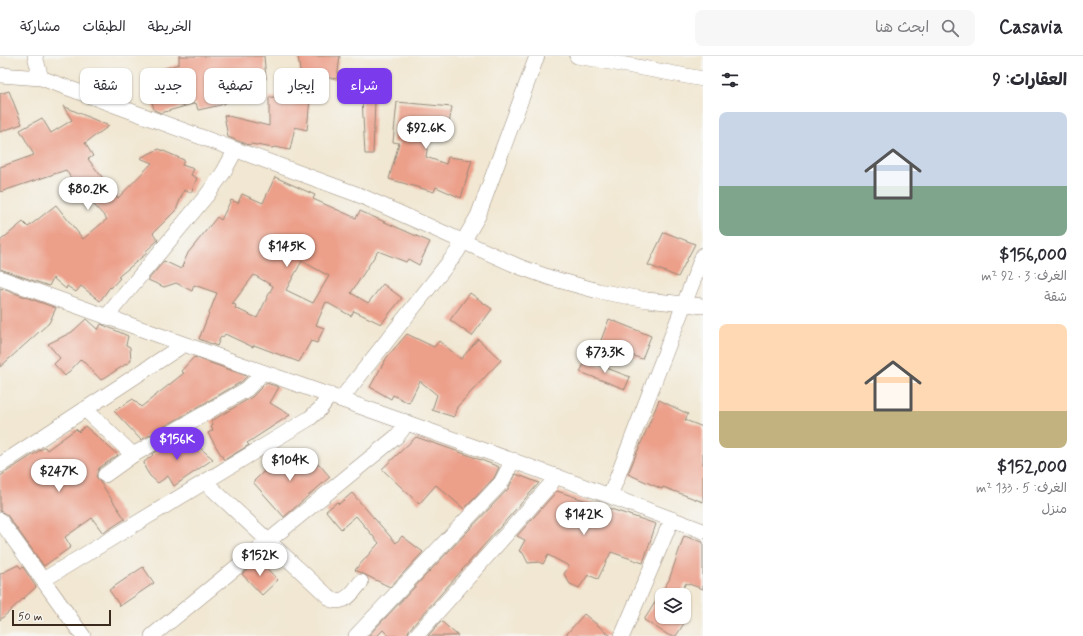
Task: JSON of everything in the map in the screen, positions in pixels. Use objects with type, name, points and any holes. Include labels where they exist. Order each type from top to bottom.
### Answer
[{"type":"street","points":[[35,56],[41,78]]},
{"type":"street","points":[[43,580],[310,418],[336,397],[465,241],[478,216],[537,56]]},
{"type":"street","points":[[577,56],[703,79]]},
{"type":"street","points":[[0,75],[41,78],[235,151],[359,195],[465,241],[520,267],[568,283],[647,300],[703,306]]},
{"type":"street","points":[[106,318],[207,195],[223,173],[235,151]]},
{"type":"street","points":[[610,496],[703,254]]},
{"type":"street","points":[[0,278],[106,318],[513,460],[703,531]]},
{"type":"street","points":[[0,465],[183,345]]},
{"type":"street","points":[[105,475],[133,455],[247,389],[258,378],[261,372]]},
{"type":"street","points":[[85,409],[133,455]]},
{"type":"street","points":[[152,636],[396,437],[402,430],[404,421]]},
{"type":"street","points":[[356,636],[501,483],[513,460]]},
{"type":"street","points":[[416,636],[550,485],[556,476]]},
{"type":"street","points":[[205,482],[332,600],[341,601],[346,599],[361,582]]},
{"type":"street","points":[[622,636],[672,519]]},
{"type":"street","points":[[0,520],[83,636]]},
{"type":"building","points":[[179,56],[264,56],[265,68],[204,68],[204,104],[223,104],[198,110],[196,103],[196,68],[166,68],[179,64]]},
{"type":"building","points":[[298,56],[340,56],[338,68],[337,68],[337,79],[329,78],[329,68],[300,68]]},
{"type":"building","points":[[9,91],[22,124],[0,132],[0,94]]},
{"type":"building","points":[[269,97],[274,97],[274,104],[310,104],[307,130],[295,127],[290,150],[251,144],[249,145],[228,137],[224,115],[269,126]]},
{"type":"building","points":[[397,102],[452,107],[446,140],[429,137],[426,157],[446,164],[448,157],[472,160],[461,198],[436,187],[434,192],[389,179],[399,143],[393,142]]},
{"type":"building","points":[[152,104],[192,104],[161,113],[154,110]]},
{"type":"building","points":[[362,104],[375,104],[373,154],[365,154]]},
{"type":"building","points":[[63,106],[109,126],[85,143],[93,156],[88,159],[118,198],[152,163],[140,158],[159,149],[184,160],[182,165],[194,169],[191,175],[197,178],[191,193],[184,190],[176,210],[153,233],[158,240],[145,252],[147,253],[118,277],[120,278],[111,288],[110,287],[100,301],[81,286],[76,292],[67,286],[66,289],[53,278],[49,286],[0,269],[0,241],[23,222],[28,227],[56,205],[83,239],[107,219],[84,194],[82,196],[66,170],[0,192],[0,167],[34,155],[20,130],[42,118],[51,133],[72,120]]},
{"type":"building","points":[[275,177],[315,195],[313,199],[356,218],[360,211],[430,242],[419,265],[408,259],[406,262],[378,251],[351,293],[368,303],[383,284],[402,298],[381,324],[354,311],[351,316],[326,302],[316,325],[324,328],[317,343],[311,341],[299,362],[254,345],[253,347],[225,334],[223,337],[221,336],[217,346],[199,339],[217,293],[194,285],[192,291],[176,283],[164,287],[148,280],[164,261],[181,269],[188,253],[217,217],[221,220],[231,200],[238,203],[242,194],[263,203]],"holes":[[[302,261],[329,276],[313,303],[286,290]],[[254,275],[273,286],[257,318],[235,308],[236,305],[232,304]]]},
{"type":"building","points":[[664,232],[695,244],[678,277],[648,265]]},
{"type":"building","points":[[0,288],[56,308],[49,323],[0,367]]},
{"type":"building","points":[[470,293],[492,309],[472,336],[450,320]]},
{"type":"building","points":[[86,319],[98,330],[101,324],[128,336],[126,345],[130,347],[131,361],[101,380],[81,359],[65,376],[54,364],[60,358],[48,344],[72,332]]},
{"type":"building","points":[[609,319],[651,336],[642,359],[600,343]]},
{"type":"building","points":[[407,334],[434,347],[439,341],[461,359],[478,339],[501,360],[457,407],[454,417],[432,410],[437,395],[420,381],[409,403],[393,395],[391,399],[370,387],[387,357]]},
{"type":"building","points":[[194,357],[247,376],[241,382],[141,440],[114,411],[133,399],[141,407],[184,373],[181,371]]},
{"type":"building","points":[[586,360],[630,377],[625,389],[580,372]]},
{"type":"building","points":[[266,383],[279,387],[270,403],[290,415],[247,443],[249,445],[224,460],[208,433],[213,430],[211,427],[213,425],[211,421],[252,397]]},
{"type":"building","points":[[659,400],[688,414],[685,420],[703,427],[703,502],[663,487],[662,489],[628,474]]},
{"type":"building","points":[[85,426],[118,455],[99,468],[96,476],[125,519],[103,533],[92,518],[65,537],[71,547],[44,566],[7,515],[0,511],[0,476],[45,447],[47,450],[76,429],[79,432]]},
{"type":"building","points":[[185,435],[213,459],[174,486],[168,476],[158,483],[150,476],[145,468],[144,462],[153,455],[152,454]]},
{"type":"building","points":[[416,437],[499,467],[494,478],[464,509],[436,485],[419,504],[382,469]]},
{"type":"building","points":[[293,450],[311,470],[319,464],[330,477],[284,517],[253,482],[282,454],[285,457]]},
{"type":"building","points":[[516,474],[539,483],[409,630],[407,636],[389,636],[383,630],[377,636],[368,636],[508,489]]},
{"type":"building","points":[[557,491],[656,524],[643,563],[611,552],[598,579],[588,575],[579,588],[570,584],[564,574],[569,566],[548,555],[543,564],[539,562],[528,563],[523,553],[519,551],[525,540],[517,536]]},
{"type":"building","points":[[352,493],[396,543],[402,536],[423,552],[390,587],[355,570],[379,543],[356,516],[341,529],[326,511],[337,502],[339,504]]},
{"type":"building","points":[[684,536],[703,542],[703,589],[686,583],[683,588],[664,588],[669,580]]},
{"type":"building","points":[[259,560],[278,580],[262,595],[242,574]]},
{"type":"building","points":[[18,565],[21,568],[23,567],[36,587],[0,620],[0,574]]},
{"type":"building","points":[[143,567],[154,583],[120,606],[109,590]]},
{"type":"building","points":[[655,602],[655,624],[684,624],[676,636],[670,636],[644,620]]},
{"type":"building","points":[[584,614],[611,636],[565,636]]},
{"type":"building","points":[[441,621],[458,636],[428,636]]}]
